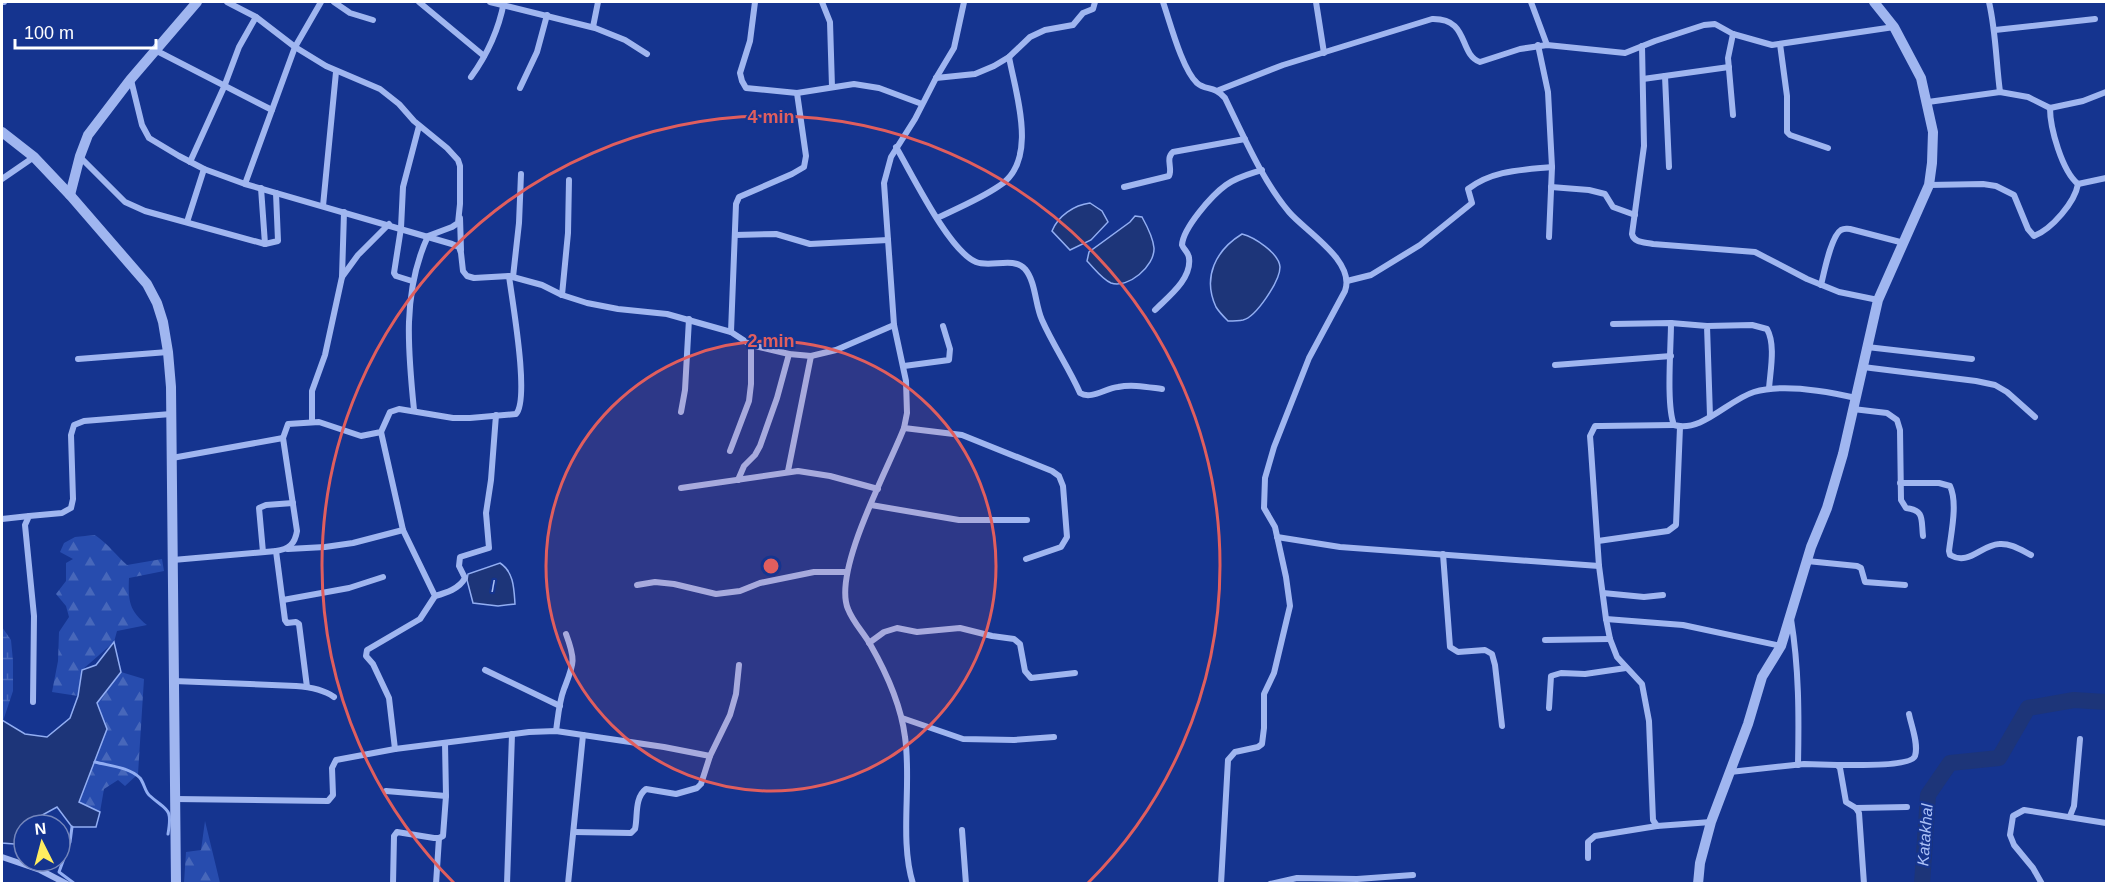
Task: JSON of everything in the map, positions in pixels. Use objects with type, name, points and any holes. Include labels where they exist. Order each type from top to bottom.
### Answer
[{"type":"street","points":[[70,195],[88,135],[130,80],[197,2]]},
{"type":"street","points":[[226,2],[256,17],[295,47],[336,72],[380,89],[458,160],[460,177],[458,223],[428,236],[420,252],[412,281],[408,312],[414,410]]},
{"type":"street","points":[[245,184],[295,47],[321,2]]},
{"type":"street","points":[[334,2],[350,13],[373,20]]},
{"type":"street","points":[[419,2],[484,56]]},
{"type":"street","points":[[490,2],[504,3],[593,27],[625,40],[647,54]]},
{"type":"street","points":[[593,27],[598,2]]},
{"type":"street","points":[[754,2],[750,41],[740,73],[746,88],[797,93],[854,84],[879,88],[922,104]]},
{"type":"street","points":[[822,2],[830,22],[832,87]]},
{"type":"street","points":[[913,884],[908,852],[907,754],[902,718],[878,659],[846,603],[845,594],[847,572],[871,505],[904,428],[907,396],[904,366],[894,325],[884,183],[889,163],[897,147],[954,48],[964,2]]},
{"type":"street","points":[[936,78],[975,74],[994,66],[1009,57],[1030,37],[1046,30],[1073,25],[1083,13],[1093,9],[1095,2]]},
{"type":"street","points":[[1163,2],[1178,47],[1191,76],[1199,86],[1219,90],[1283,65],[1432,19],[1451,22],[1476,61],[1485,61],[1538,45],[1625,53],[1704,25],[1715,24],[1733,34],[1772,45],[1894,27]]},
{"type":"street","points":[[1316,2],[1324,52]]},
{"type":"street","points":[[1531,2],[1547,45]]},
{"type":"street","points":[[1698,884],[1700,863],[1711,822],[1748,724],[1762,677],[1781,646],[1807,561],[1827,508],[1843,454],[1878,300],[1929,185],[1933,132],[1921,78],[1894,27],[1874,2]]},
{"type":"street","points":[[1989,2],[1995,30],[2000,92]]},
{"type":"street","points":[[471,77],[484,56],[497,27],[504,3]]},
{"type":"street","points":[[519,88],[537,52],[547,15]]},
{"type":"street","points":[[190,162],[224,87],[239,47],[256,17]]},
{"type":"street","points":[[1995,30],[2095,19]]},
{"type":"street","points":[[1733,34],[1728,58],[1733,115]]},
{"type":"street","points":[[1780,44],[1787,96],[1787,132],[1828,148]]},
{"type":"street","points":[[1538,45],[1548,92],[1552,167],[1549,237]]},
{"type":"street","points":[[1642,46],[1644,146],[1632,234],[1637,241],[1755,252],[1821,285],[1839,292],[1878,300]]},
{"type":"street","points":[[155,50],[272,110]]},
{"type":"street","points":[[938,218],[1001,186],[1015,171],[1022,148],[1018,103],[1009,57]]},
{"type":"street","points":[[1643,79],[1729,67]]},
{"type":"street","points":[[323,206],[336,72]]},
{"type":"street","points":[[1665,76],[1669,167]]},
{"type":"street","points":[[130,80],[142,125],[149,138],[190,162],[245,184],[428,236],[459,247],[461,253]]},
{"type":"street","points":[[1219,90],[1262,170],[1288,211],[1318,236],[1342,267],[1347,281],[1345,291],[1309,358],[1274,447],[1265,478],[1264,508],[1275,526],[1290,606],[1274,673],[1264,694],[1262,744],[1235,752],[1228,760],[1221,884]]},
{"type":"street","points":[[1928,102],[2000,92],[2028,97],[2050,108],[2083,101],[2106,92]]},
{"type":"street","points":[[731,332],[736,204],[739,197],[804,167],[806,163],[797,93]]},
{"type":"street","points":[[2050,108],[2050,116],[2063,162],[2072,179],[2078,184]]},
{"type":"street","points":[[412,281],[396,276],[394,273],[401,228],[403,187],[420,126]]},
{"type":"street","points":[[2,132],[34,157],[70,195],[147,284],[157,303],[168,352],[171,414],[176,884]]},
{"type":"street","points":[[1124,187],[1169,176],[1171,173],[1170,154],[1173,152],[1245,139]]},
{"type":"street","points":[[897,147],[938,218],[959,249],[978,263],[1018,264],[1025,269],[1042,320],[1080,393],[1084,396],[1091,395],[1125,386],[1162,389]]},
{"type":"street","points":[[80,156],[125,202],[145,211],[265,244],[278,241],[276,193]]},
{"type":"street","points":[[2,179],[34,157]]},
{"type":"street","points":[[1347,281],[1371,275],[1420,244],[1472,203],[1468,189],[1477,182],[1506,171],[1552,167]]},
{"type":"street","points":[[188,222],[204,169]]},
{"type":"street","points":[[1155,310],[1182,282],[1190,260],[1182,245],[1182,239],[1200,211],[1224,186],[1262,170]]},
{"type":"street","points":[[435,596],[403,530],[381,432],[390,412],[399,409],[453,418],[516,414],[519,411],[522,399],[520,362],[511,277],[519,224],[521,174]]},
{"type":"street","points":[[2078,184],[2106,178]]},
{"type":"street","points":[[562,295],[568,233],[569,180]]},
{"type":"street","points":[[1929,185],[1983,184],[1996,186],[2014,195],[2028,229],[2034,236],[2050,226],[2076,195],[2078,184]]},
{"type":"street","points":[[1551,187],[1589,190],[1605,194],[1613,207],[1635,215]]},
{"type":"street","points":[[261,188],[265,244]]},
{"type":"street","points":[[312,422],[312,391],[325,355],[342,277],[344,212]]},
{"type":"street","points":[[459,213],[463,272],[474,278],[511,277],[542,285],[562,295],[587,303],[667,314],[731,332],[751,345],[789,354],[811,356],[836,350],[894,325]]},
{"type":"street","points":[[342,277],[358,255],[389,224]]},
{"type":"street","points":[[1821,285],[1832,247],[1840,230],[1850,229],[1904,243]]},
{"type":"street","points":[[735,235],[776,234],[810,244],[888,240]]},
{"type":"street","points":[[681,412],[685,390],[689,320]]},
{"type":"street","points":[[1598,541],[1668,531],[1676,525],[1677,426],[1671,408],[1671,323]]},
{"type":"street","points":[[1613,324],[1752,325],[1767,329],[1771,349],[1770,389]]},
{"type":"street","points":[[904,366],[949,360],[950,349],[943,326]]},
{"type":"street","points":[[1707,326],[1710,416]]},
{"type":"street","points":[[730,451],[749,401],[751,345]]},
{"type":"street","points":[[1867,347],[1972,359]]},
{"type":"street","points":[[78,359],[168,352]]},
{"type":"street","points":[[738,480],[744,466],[760,446],[789,354]]},
{"type":"street","points":[[788,471],[811,356]]},
{"type":"street","points":[[1555,365],[1671,356]]},
{"type":"street","points":[[1863,367],[1995,385],[2007,392],[2035,417]]},
{"type":"street","points":[[1657,826],[1652,814],[1649,721],[1642,684],[1617,657],[1606,619],[1599,566],[1591,449],[1592,429],[1595,426],[1695,424],[1754,392],[1770,389],[1810,390],[1887,412],[1897,420],[1900,430],[1900,483],[1903,505],[1920,513],[1923,536]]},
{"type":"street","points":[[2,519],[62,513],[71,508],[73,500],[71,435],[74,425],[84,421],[171,414]]},
{"type":"street","points":[[395,749],[389,698],[366,656],[366,650],[420,619],[435,596],[451,591],[463,582],[465,578],[459,566],[460,557],[489,548],[486,513],[496,416]]},
{"type":"street","points":[[288,549],[296,540],[297,531],[283,438],[288,424],[312,422],[335,426],[361,436],[381,432]]},
{"type":"street","points":[[904,428],[963,435],[1052,471],[1059,476],[1063,486],[1065,542],[1061,547],[1026,559]]},
{"type":"street","points":[[172,458],[283,438]]},
{"type":"street","points":[[681,488],[788,471],[812,472],[878,489]]},
{"type":"street","points":[[1900,483],[1939,483],[1950,486],[1953,491],[1953,517],[1949,551],[1950,555],[1956,559],[1970,557],[1996,544],[2010,545],[2031,555]]},
{"type":"street","points":[[263,552],[259,508],[266,505],[293,503]]},
{"type":"street","points":[[871,505],[960,520],[1027,519]]},
{"type":"street","points":[[29,516],[25,525],[34,616],[33,702]]},
{"type":"street","points":[[173,560],[325,547],[353,543],[403,530]]},
{"type":"street","points":[[1277,537],[1340,547],[1599,566]]},
{"type":"street","points":[[276,551],[285,621],[299,624],[307,687]]},
{"type":"street","points":[[1443,554],[1450,647],[1458,652],[1485,650],[1492,654],[1502,726]]},
{"type":"street","points":[[1807,561],[1857,566],[1861,568],[1864,582],[1905,585]]},
{"type":"street","points":[[636,585],[655,582],[674,584],[716,594],[740,591],[760,583],[814,572],[847,572]]},
{"type":"street","points":[[283,600],[349,588],[382,577]]},
{"type":"street","points":[[1603,593],[1644,597],[1663,595]]},
{"type":"street","points":[[1791,616],[1798,678],[1798,765]]},
{"type":"street","points":[[1606,619],[1683,625],[1781,646]]},
{"type":"street","points":[[869,643],[897,628],[918,632],[960,628],[1014,639],[1020,644],[1025,671],[1031,678],[1075,673]]},
{"type":"street","points":[[556,731],[564,690],[573,667],[566,634]]},
{"type":"street","points":[[1545,640],[1610,639]]},
{"type":"street","points":[[574,832],[631,832],[635,829],[641,792],[646,789],[676,794],[697,788],[701,784],[710,756],[730,715],[736,694],[739,665]]},
{"type":"street","points":[[1549,708],[1551,676],[1561,673],[1626,668]]},
{"type":"street","points":[[485,670],[560,706]]},
{"type":"street","points":[[174,681],[307,687],[334,697]]},
{"type":"street","points":[[1730,772],[1798,765],[1909,762],[1916,754],[1909,714]]},
{"type":"street","points":[[902,718],[963,739],[1014,740],[1054,737]]},
{"type":"street","points":[[175,799],[328,801],[333,795],[332,768],[336,760],[395,749],[512,734],[556,731],[710,756]]},
{"type":"street","points":[[507,884],[512,734]]},
{"type":"street","points":[[568,884],[583,735]]},
{"type":"street","points":[[2070,816],[2074,806],[2080,739]]},
{"type":"street","points":[[436,884],[439,838],[443,836],[444,830],[445,743]]},
{"type":"street","points":[[1837,765],[1840,768],[1846,802],[1856,808],[1859,813],[1864,884]]},
{"type":"street","points":[[386,791],[446,796]]},
{"type":"street","points":[[1856,808],[1906,807]]},
{"type":"street","points":[[2042,884],[2033,867],[2014,845],[2010,835],[2013,816],[2024,810],[2106,823]]},
{"type":"street","points":[[1588,858],[1588,842],[1595,836],[1657,826],[1711,822]]},
{"type":"street","points":[[962,830],[966,884]]},
{"type":"street","points":[[393,884],[394,836],[397,832],[439,838]]},
{"type":"street","points":[[2,857],[39,870],[67,884]]},
{"type":"street","points":[[1270,884],[1297,878],[1357,879],[1413,875]]},
{"type":"green space","points":[[95,535],[127,565],[162,559],[164,571],[129,578],[129,593],[133,610],[147,625],[117,631],[114,642],[82,670],[78,696],[52,692],[58,661],[59,632],[69,617],[66,606],[56,594],[66,581],[66,563],[73,559],[60,552],[64,543],[75,537]]},
{"type":"green space","points":[[2,627],[11,640],[13,661],[13,691],[3,721],[25,734],[47,737],[70,718],[53,748],[2,741]]},
{"type":"green space","points":[[121,672],[144,679],[138,774],[125,786],[118,780],[104,789],[100,812],[78,803],[107,729],[97,703]]},
{"type":"green space","points":[[205,821],[220,883],[184,883],[186,852],[201,850]]},
{"type":"water","points":[[1090,203],[1102,211],[1108,222],[1091,240],[1070,250],[1052,231],[1067,212]]},
{"type":"water","points":[[1135,216],[1142,217],[1148,228],[1154,248],[1153,255],[1139,275],[1125,283],[1111,283],[1087,261],[1089,252]]},
{"type":"water","points":[[1242,234],[1253,238],[1271,251],[1280,267],[1272,289],[1260,306],[1243,320],[1228,321],[1216,307],[1210,285],[1211,275],[1214,265],[1225,248]]},
{"type":"water","name":"I","points":[[500,563],[511,576],[515,604],[498,606],[473,603],[467,580],[468,574]]},
{"type":"water","points":[[114,642],[121,672],[97,703],[107,729],[79,802],[100,812],[96,827],[72,827],[72,813],[62,813],[57,807],[46,813],[12,813],[12,844],[2,843],[2,720],[25,734],[47,737],[70,718],[78,696],[82,670],[96,665]]},
{"type":"waterway","name":"Katakhal","points":[[1922,884],[1928,795],[1950,763],[1999,758],[2028,708],[2074,700],[2106,702]]},
{"type":"waterway","points":[[95,762],[136,774],[148,793],[167,810],[170,818],[168,834]]},
{"type":"waterway","points":[[60,873],[75,884]]}]
